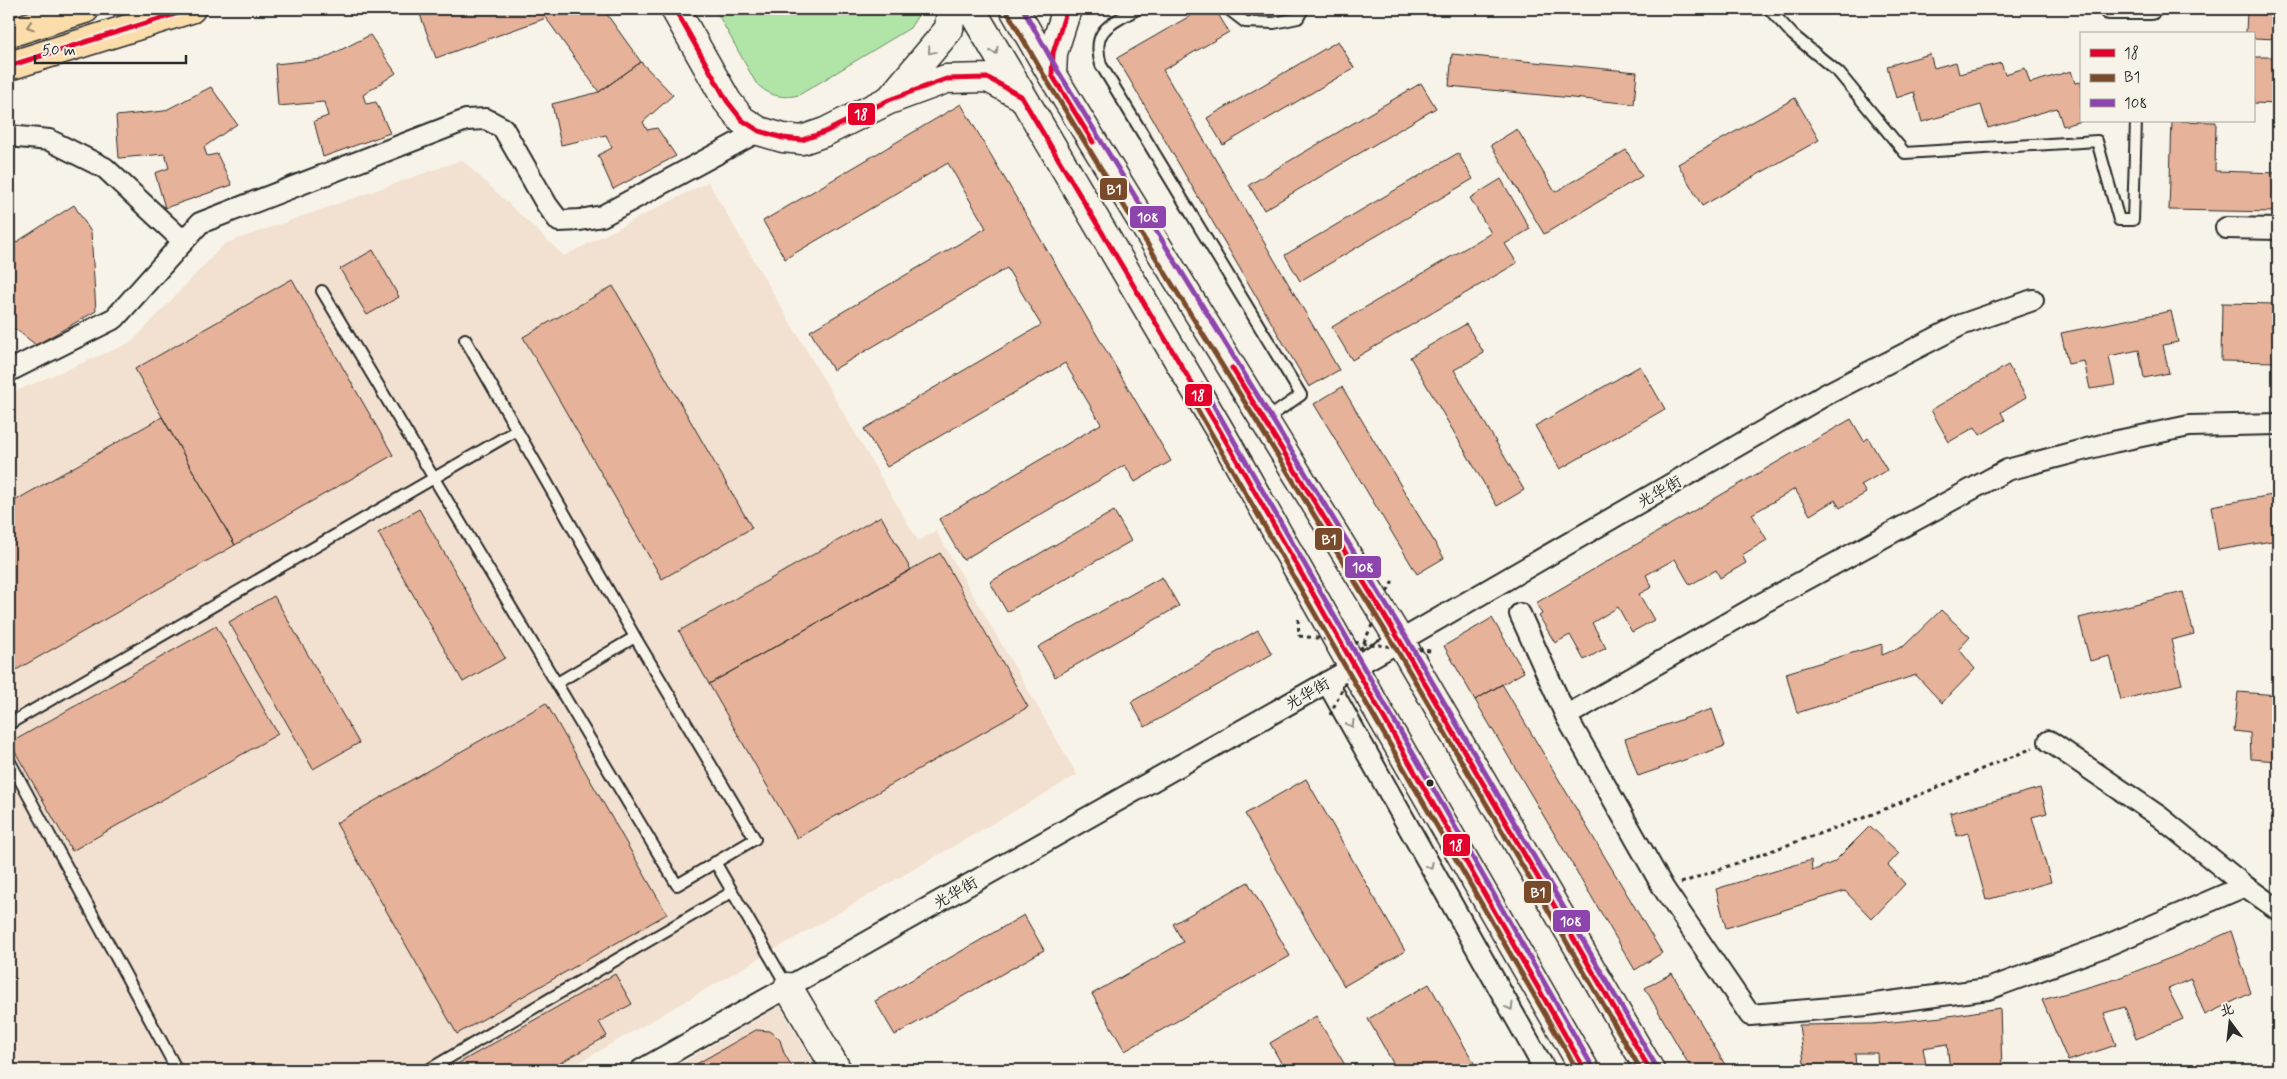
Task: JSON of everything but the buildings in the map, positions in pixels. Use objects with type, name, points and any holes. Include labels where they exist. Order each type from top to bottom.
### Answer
[{"type":"highway","points":[[9,34],[85,9]]},
{"type":"highway","points":[[9,66],[191,9]]},
{"type":"main road","points":[[675,9],[727,101],[742,120],[759,131],[783,138],[802,140],[825,132],[889,100],[946,79],[988,78],[1021,96]]},
{"type":"main road","points":[[889,100],[949,29],[952,9]]},
{"type":"main road","points":[[971,9],[1215,423],[1358,655],[1585,1070]]},
{"type":"main road","points":[[1014,9],[1052,75],[1400,641],[1650,1070]]},
{"type":"main road","points":[[1052,75],[1053,53],[1067,9]]},
{"type":"main road","points":[[788,987],[836,1070]]},
{"type":"street","points":[[2109,9],[2150,9]]},
{"type":"street","points":[[9,371],[115,318],[200,223],[466,120],[486,119],[503,128],[547,205],[559,221],[602,216],[759,131]]},
{"type":"street","points":[[9,136],[49,140],[105,168],[184,241]]},
{"type":"street","points":[[2226,228],[2278,229]]},
{"type":"street","name":"光华街","points":[[641,1070],[1327,682],[1358,655],[1400,641],[1825,394],[1961,326],[2033,300]]},
{"type":"street","points":[[1566,716],[1759,605],[2007,470],[2113,442],[2189,426],[2278,424]]},
{"type":"street","points":[[1520,614],[1566,716],[1664,889],[1750,1015],[1867,1006],[1988,989],[2103,947],[2245,886]]},
{"type":"street","points":[[1327,682],[1545,1070]]},
{"type":"street","points":[[2049,741],[2160,817],[2245,886],[2277,909]]},
{"type":"lane","points":[[1137,9],[1104,29],[1099,38],[1097,50],[1101,65],[1300,395],[1265,420]]},
{"type":"lane","points":[[1228,9],[1245,22],[1274,23],[1298,18],[1303,9]]},
{"type":"lane","points":[[1769,9],[1792,35],[1839,73],[1905,153],[2097,141],[2119,220],[2134,220],[2136,122]]},
{"type":"lane","points":[[322,291],[678,885],[756,839],[635,637],[465,339]]},
{"type":"lane","points":[[9,724],[517,430]]},
{"type":"lane","points":[[557,683],[635,637]]},
{"type":"lane","points":[[9,760],[176,1070]]},
{"type":"lane","points":[[715,862],[788,987]]},
{"type":"lane","points":[[428,1070],[732,892]]},
{"type":"path","points":[[1330,714],[1393,580]]},
{"type":"path","points":[[1299,636],[1358,655],[1431,651]]},
{"type":"path","points":[[1664,889],[1863,818],[2049,741]]},
{"type":"shaded area","points":[[462,160],[564,256],[708,182],[918,541],[936,531],[1077,775],[566,1070],[9,1070],[9,394],[132,342],[224,244]]},
{"type":"shaded area","points":[[780,1006],[817,1070],[670,1070]]},
{"type":"green space","points":[[715,9],[922,9],[910,28],[799,95],[787,97],[771,94],[756,83]]},
{"type":"transit line","name":"18","points":[[9,66],[191,9]]},
{"type":"transit line","name":"18","points":[[675,9],[727,101],[742,120],[759,131],[783,138],[802,140],[825,132],[889,100],[946,79],[988,78],[1021,96],[1220,431],[1585,1070]]},
{"type":"transit line","name":"108","points":[[1023,9],[1058,71],[1406,637],[1656,1066]]},
{"type":"transit line","name":"18","points":[[1067,9],[1053,53],[1052,75],[1093,142]]},
{"type":"transit line","name":"B1","points":[[1008,13],[1046,79],[1394,645],[1641,1070]]},
{"type":"transit line","name":"18","points":[[1232,368],[1400,641],[1650,1070]]},
{"type":"transit line","name":"108","points":[[1202,385],[1592,1066]]},
{"type":"transit line","name":"B1","points":[[1188,393],[1577,1070]]}]
